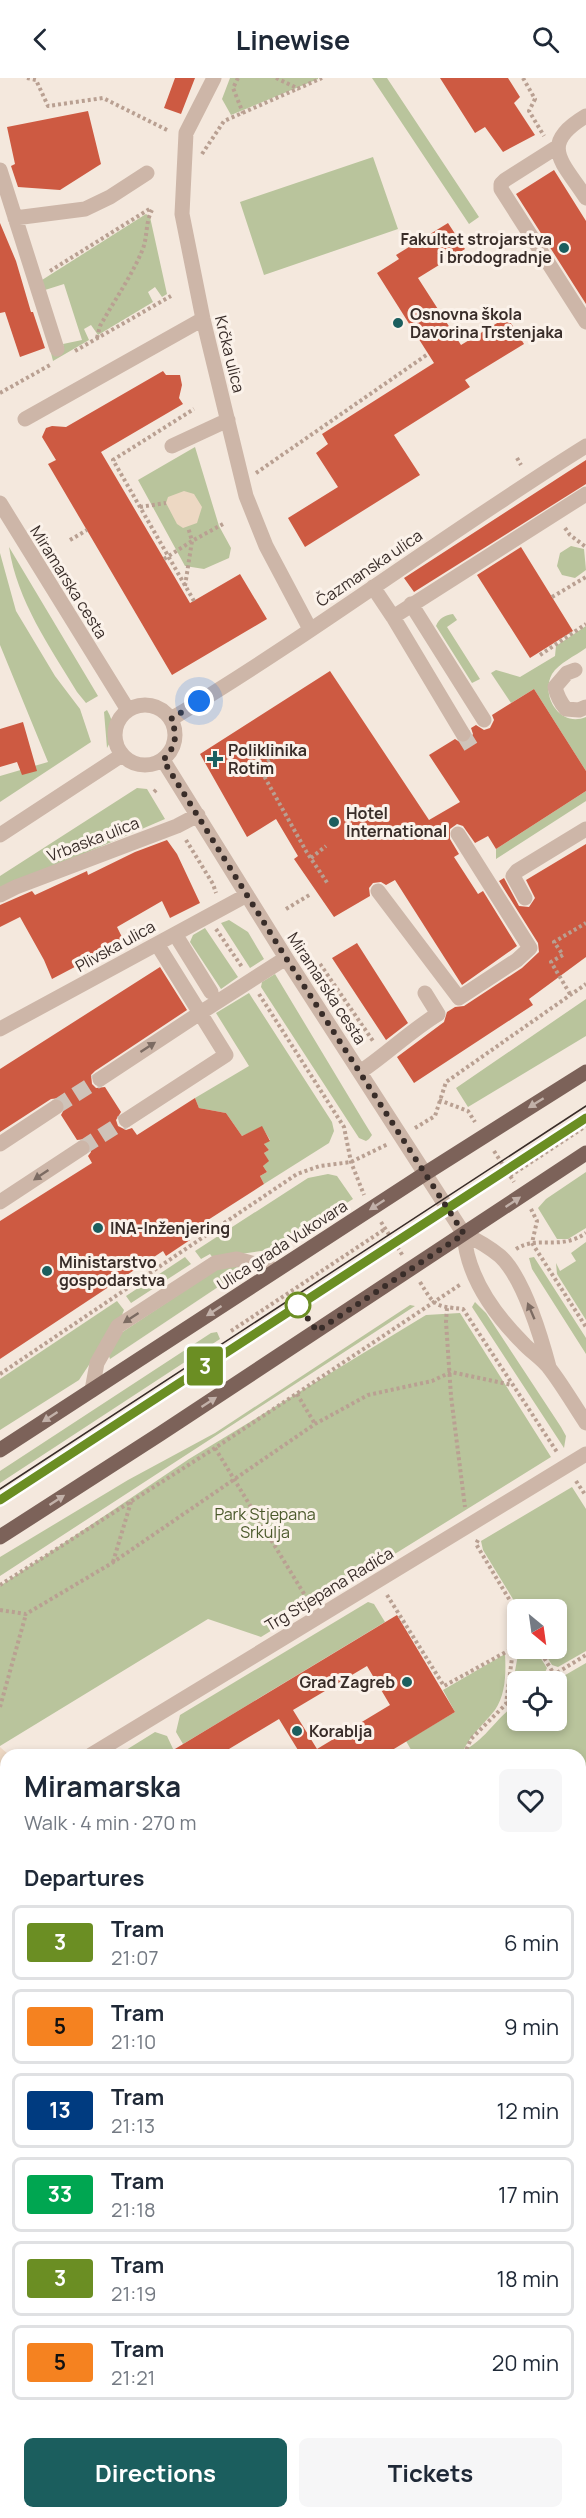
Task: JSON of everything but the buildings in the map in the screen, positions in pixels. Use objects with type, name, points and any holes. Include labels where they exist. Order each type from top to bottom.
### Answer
[{"type":"main road","name":"Ulica grada Vukovara","points":[[0,1450],[426,1173],[586,1072]]},
{"type":"main road","points":[[0,1537],[586,1153]]},
{"type":"street","name":"Krčka ulica","points":[[214,78],[186,133],[182,200],[184,225],[203,319],[240,477],[255,519],[310,629]]},
{"type":"street","points":[[586,116],[567,129],[560,136],[554,148],[501,184],[501,189],[586,322]]},
{"type":"street","points":[[554,148],[586,198]]},
{"type":"street","points":[[15,218],[85,209],[147,172]]},
{"type":"street","points":[[1,179],[62,354]]},
{"type":"street","points":[[25,420],[203,319]]},
{"type":"street","points":[[172,446],[228,420]]},
{"type":"street","name":"Čazmanska ulica","points":[[171,719],[586,446]]},
{"type":"street","points":[[393,616],[586,494]]},
{"type":"street","name":"Miramarska cesta","points":[[0,503],[128,710]]},
{"type":"street","points":[[373,587],[393,616],[463,734]]},
{"type":"street","points":[[411,604],[484,720]]},
{"type":"street","points":[[575,670],[559,680],[555,687],[556,692],[566,709],[586,707]]},
{"type":"street","points":[[148,705],[165,712],[171,719],[176,736],[174,745],[163,760],[144,766],[135,764],[122,755],[116,742],[115,732],[118,723],[128,710],[148,705]]},
{"type":"street","points":[[0,835],[122,755]]},
{"type":"street","name":"Miramarska cesta","points":[[163,760],[286,958],[464,1234],[468,1260],[474,1276],[510,1329],[549,1367],[586,1423]]},
{"type":"street","name":"Vrbaska ulica","points":[[0,895],[177,826],[198,815]]},
{"type":"street","points":[[525,898],[513,876],[517,871],[586,829]]},
{"type":"street","points":[[360,1072],[383,1056],[412,1030],[517,960],[530,948],[458,834]]},
{"type":"street","points":[[378,891],[459,998]]},
{"type":"street","name":"Plivska ulica","points":[[0,1029],[247,895]]},
{"type":"street","points":[[176,934],[211,992]]},
{"type":"street","points":[[126,1120],[226,1055],[157,944]]},
{"type":"street","points":[[100,1079],[286,958]]},
{"type":"street","points":[[425,993],[438,1014]]},
{"type":"street","points":[[0,1144],[56,1107]]},
{"type":"street","points":[[0,1202],[82,1148]]},
{"type":"street","name":"Miramarska cesta","points":[[464,1234],[502,1258],[528,1304],[549,1367]]},
{"type":"street","points":[[93,1390],[98,1363],[118,1326],[215,1263],[237,1259],[276,1270]]},
{"type":"street","name":"Trg Stjepana Radića","points":[[101,1749],[586,1454]]},
{"type":"path","points":[[27,78],[36,80],[48,106],[103,98],[175,134]]},
{"type":"path","points":[[238,78],[233,88],[243,113]]},
{"type":"path","points":[[276,78],[300,89]]},
{"type":"path","points":[[198,160],[224,121],[322,78]]},
{"type":"path","points":[[523,78],[535,99],[529,111],[554,148]]},
{"type":"path","points":[[41,277],[151,209],[147,218],[147,234],[142,249],[100,326],[98,338]]},
{"type":"path","points":[[0,393],[62,354],[98,338],[171,297]]},
{"type":"path","points":[[255,473],[428,354]]},
{"type":"path","points":[[194,409],[113,460],[194,601]]},
{"type":"path","points":[[516,458],[521,465]]},
{"type":"path","points":[[132,504],[136,501]]},
{"type":"path","points":[[140,507],[166,503]]},
{"type":"path","points":[[555,514],[570,535],[586,547]]},
{"type":"path","points":[[164,559],[223,524]]},
{"type":"path","points":[[185,586],[192,541],[188,528]]},
{"type":"path","points":[[70,540],[87,530]]},
{"type":"path","points":[[552,597],[586,576]]},
{"type":"path","points":[[540,656],[586,624]]},
{"type":"path","points":[[290,747],[259,767],[328,884]]},
{"type":"path","points":[[185,839],[216,892],[215,900],[205,909],[208,917],[251,980],[344,1127],[351,1162],[362,1192]]},
{"type":"path","points":[[311,858],[326,846]]},
{"type":"path","points":[[286,909],[311,894]]},
{"type":"path","points":[[570,994],[551,962],[563,955],[554,942],[586,923]]},
{"type":"path","points":[[320,964],[379,1049]]},
{"type":"path","points":[[435,1116],[446,1082],[586,984]]},
{"type":"path","points":[[439,1100],[468,1111]]},
{"type":"path","points":[[499,1157],[512,1178],[586,1126]]},
{"type":"path","points":[[0,1374],[297,1174],[320,1166],[351,1162],[375,1152]]},
{"type":"path","points":[[533,1212],[537,1221],[532,1243],[586,1327]]},
{"type":"path","points":[[381,1223],[396,1246]]},
{"type":"path","points":[[231,1331],[385,1229]]},
{"type":"path","points":[[524,1244],[567,1243],[586,1233]]},
{"type":"path","points":[[0,1585],[215,1448],[446,1294]]},
{"type":"path","points":[[428,1295],[433,1303],[447,1308],[463,1309],[559,1455]]},
{"type":"path","points":[[447,1308],[451,1396],[465,1507]]},
{"type":"path","points":[[0,1610],[26,1614],[112,1563],[315,1424],[368,1395],[432,1382],[451,1372],[513,1385]]},
{"type":"path","points":[[297,1394],[315,1424]]},
{"type":"path","points":[[215,1448],[233,1481],[309,1602]]},
{"type":"path","points":[[574,1477],[586,1496]]},
{"type":"path","points":[[112,1563],[131,1502]]},
{"type":"path","points":[[480,1537],[476,1544],[509,1599]]},
{"type":"path","points":[[387,1595],[433,1672],[444,1686],[507,1650]]},
{"type":"path","points":[[0,1707],[26,1614]]},
{"type":"path","points":[[559,1671],[586,1655]]},
{"type":"path","points":[[467,1749],[471,1739],[506,1704],[514,1659]]},
{"type":"green space","points":[[230,78],[318,79],[231,115],[222,99]]},
{"type":"green space","points":[[372,78],[387,78],[479,217],[469,224]]},
{"type":"green space","points":[[373,157],[398,229],[264,275],[240,202]]},
{"type":"green space","points":[[146,214],[150,217],[167,294],[162,297],[155,287],[148,292],[153,302],[98,335],[91,325],[84,329],[89,340],[53,361],[51,353],[64,348],[63,344],[82,340],[64,284],[45,290],[42,280]]},
{"type":"green space","points":[[195,447],[219,526],[231,548],[229,558],[204,569],[185,566],[138,480]]},
{"type":"green space","points":[[571,546],[584,549],[586,570],[575,578],[562,575],[557,566],[560,553]]},
{"type":"green space","points":[[9,547],[98,696],[86,703],[56,658],[27,605],[13,567]]},
{"type":"green space","points":[[0,553],[16,611],[55,676],[80,709],[91,742],[0,802],[0,776],[48,762],[0,645]]},
{"type":"green space","points":[[453,614],[457,620],[447,627],[480,679],[472,683],[436,626],[443,617]]},
{"type":"green space","points":[[586,626],[586,648],[555,670],[549,683],[549,692],[555,708],[561,714],[568,718],[586,717],[586,771],[534,689],[511,703],[491,673],[496,670],[520,677],[555,656],[556,646]]},
{"type":"green space","points":[[107,710],[113,729],[107,748],[104,712]]},
{"type":"green space","points":[[137,788],[147,789],[165,819],[0,890],[0,876]]},
{"type":"green space","points":[[586,791],[586,801],[496,859],[496,849]]},
{"type":"green space","points":[[229,920],[248,932],[264,959],[250,968],[221,923]]},
{"type":"green space","points":[[205,928],[238,977],[221,989],[190,942],[193,935]]},
{"type":"green space","points":[[275,974],[372,1135],[366,1141],[359,1138],[261,987],[262,982]]},
{"type":"green space","points":[[249,993],[332,1122],[334,1131],[329,1143],[264,1184],[260,1176],[267,1172],[263,1166],[268,1161],[264,1153],[269,1150],[264,1144],[270,1140],[262,1127],[242,1136],[226,1113],[199,1108],[195,1098],[249,1066],[216,1013]]},
{"type":"green space","points":[[586,999],[586,1036],[468,1107],[456,1088]]},
{"type":"green space","points":[[586,1172],[586,1228],[568,1239],[557,1239],[538,1208],[546,1199]]},
{"type":"green space","points":[[328,1174],[337,1176],[353,1199],[279,1246],[268,1250],[213,1258],[210,1254],[201,1259],[195,1251],[308,1178]]},
{"type":"green space","points":[[586,1242],[586,1320],[557,1274],[556,1263],[560,1271],[576,1261],[571,1253]]},
{"type":"green space","points":[[185,1257],[191,1264],[131,1303],[126,1296]]},
{"type":"green space","points":[[534,1257],[586,1338],[586,1354],[532,1269],[529,1258]]},
{"type":"green space","points":[[220,1267],[244,1267],[245,1269],[110,1359],[109,1356],[118,1335]]},
{"type":"green space","points":[[117,1301],[124,1310],[122,1315],[79,1380],[0,1430],[0,1379]]},
{"type":"green space","points":[[475,1302],[486,1313],[561,1427],[566,1436],[564,1448],[472,1307]]},
{"type":"green space","points":[[410,1305],[415,1306],[0,1576],[0,1557],[128,1480],[215,1433]]},
{"type":"green space","name":"Park Stjepana Srkulja","points":[[460,1313],[551,1457],[261,1637],[208,1619],[0,1746],[0,1586],[189,1459],[426,1315]]},
{"type":"green space","points":[[217,1332],[220,1339],[0,1483],[0,1471],[211,1333]]},
{"type":"green space","points":[[572,1487],[586,1509],[586,1651],[558,1667],[552,1665],[548,1659],[567,1659],[567,1599],[513,1599],[483,1550],[481,1541]]},
{"type":"green space","points":[[368,1602],[374,1604],[385,1622],[183,1744],[176,1732],[180,1715]]},
{"type":"green space","points":[[505,1654],[505,1683],[499,1704],[464,1749],[411,1749],[406,1741],[455,1712],[443,1690]]},
{"type":"green space","points":[[517,1659],[541,1659],[547,1668],[546,1671],[515,1671]]},
{"type":"green space","points":[[586,1663],[586,1749],[466,1749],[478,1741],[507,1712],[507,1731],[567,1731],[567,1674]]},
{"type":"green space","points":[[155,1732],[167,1736],[173,1749],[128,1749]]},
{"type":"shaded area","points":[[184,491],[194,494],[202,507],[197,523],[183,528],[177,524],[166,503],[168,497]]},
{"type":"tunnel","points":[[463,734],[471,747]]},
{"type":"tunnel","points":[[56,1107],[100,1079]]},
{"type":"tunnel","points":[[82,1148],[126,1120]]},
{"type":"tram line","points":[[0,1489],[586,1106]]},
{"type":"tram line","points":[[382,1251],[586,1118]]},
{"type":"tram line","name":"3","points":[[0,1500],[586,1118]]},
{"type":"tram line","points":[[0,1500],[188,1377]]},
{"type":"place","name":"Fakultet strojarstva i brodogradnje","points":[[564,248]]},
{"type":"place","name":"Osnovna škola Davorina Trstenjaka","points":[[398,323]]},
{"type":"place","name":"Poliklinika Rotim","points":[[215,759]]},
{"type":"place","name":"Hotel International","points":[[334,822]]},
{"type":"place","name":"INA-Inženjering","points":[[98,1228]]},
{"type":"place","name":"Ministarstvo gospodarstva","points":[[47,1271]]},
{"type":"place","name":"Grad Zagreb","points":[[407,1682]]},
{"type":"place","name":"Korablja","points":[[297,1731]]},
{"type":"route","points":[[199,701],[171,719],[176,736],[170,753],[163,760],[286,958],[464,1234],[317,1331],[298,1305]]}]
